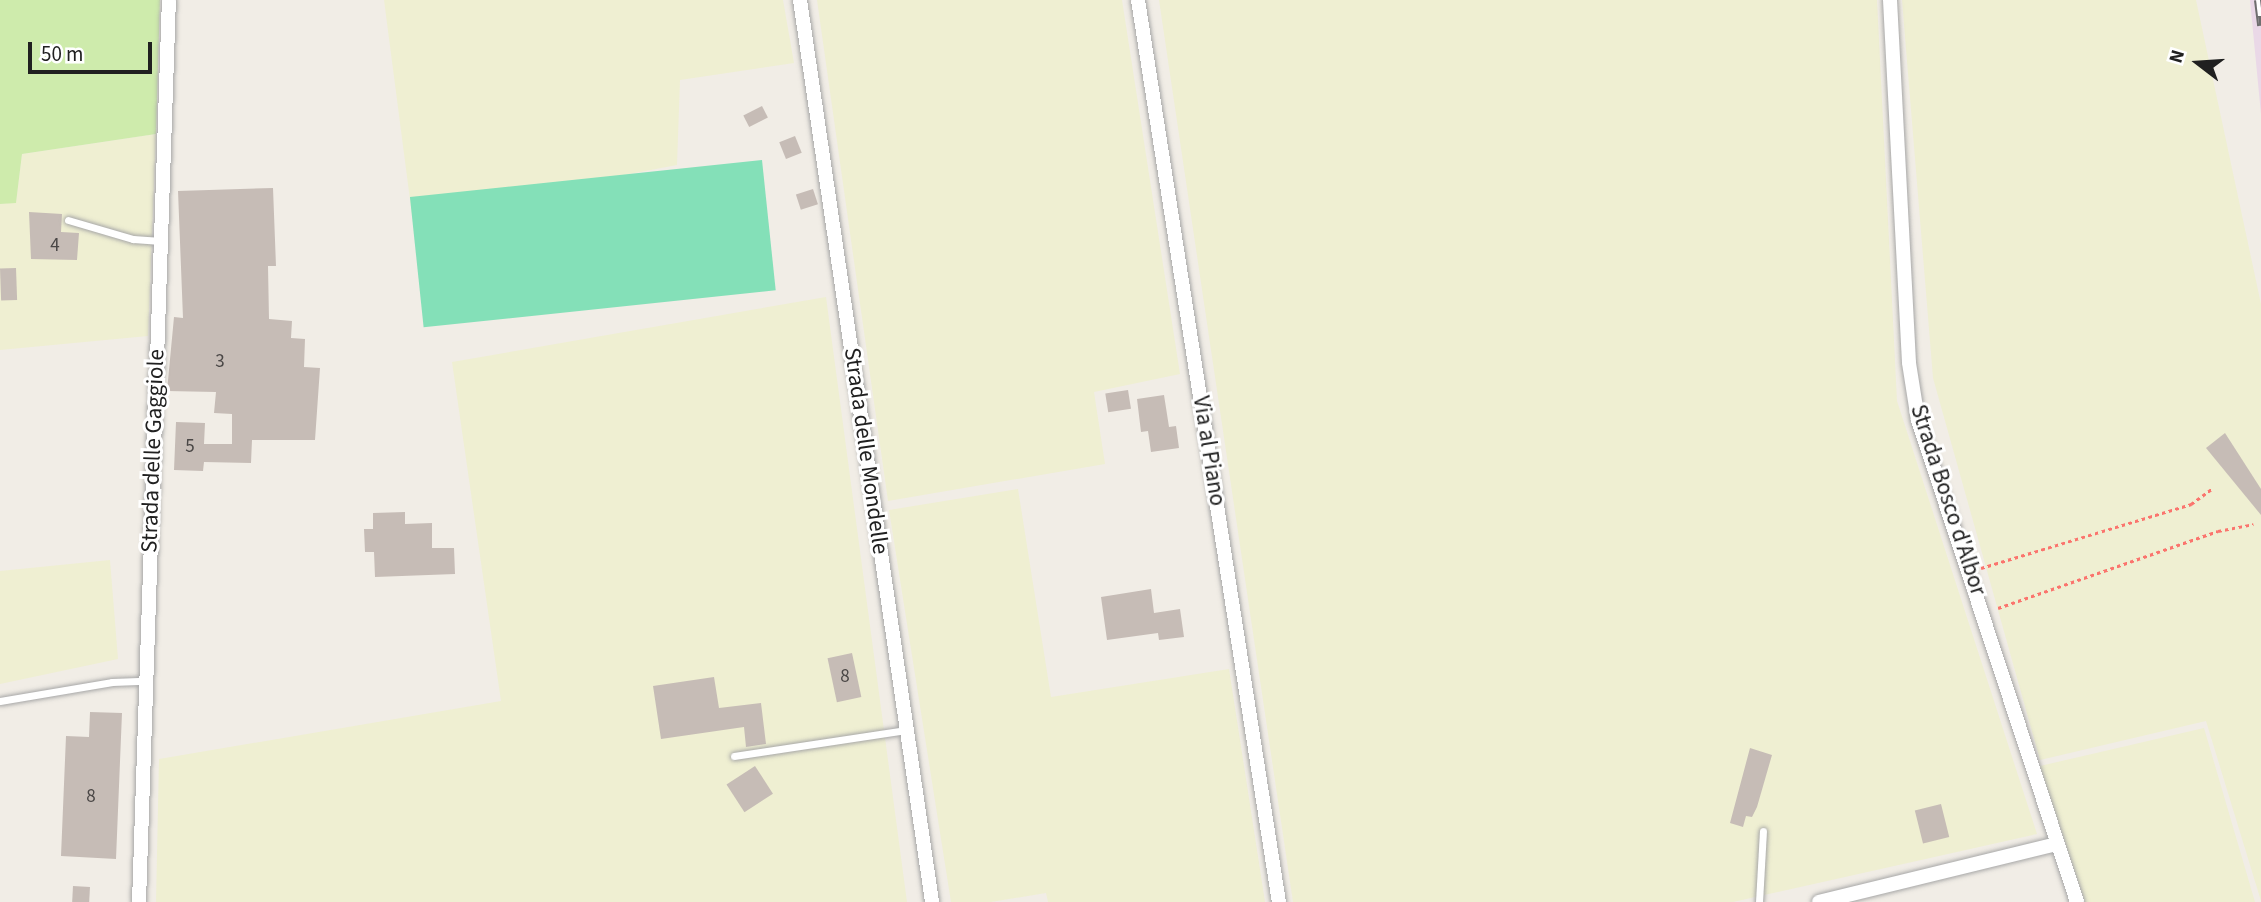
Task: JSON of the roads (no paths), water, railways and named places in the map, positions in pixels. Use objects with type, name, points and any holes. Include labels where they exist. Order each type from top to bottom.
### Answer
[{"type":"street","name":"Strada delle Gaggiole","points":[[139,902],[169,0]]},
{"type":"street","name":"Strada delle Mondelle","points":[[800,0],[932,902]]},
{"type":"street","name":"Via al Piano","points":[[1138,0],[1279,902]]},
{"type":"street","name":"Strada Bosco d'Albor","points":[[1889,0],[1913,396],[2077,902]]},
{"type":"street","points":[[1819,902],[2057,844]]},
{"type":"lane","points":[[68,220],[133,239],[162,242]]},
{"type":"lane","points":[[0,701],[112,682],[145,681]]},
{"type":"lane","points":[[734,756],[907,730]]},
{"type":"lane","points":[[1759,902],[1763,831]]},
{"type":"railway","points":[[2258,0],[2261,26]]}]
